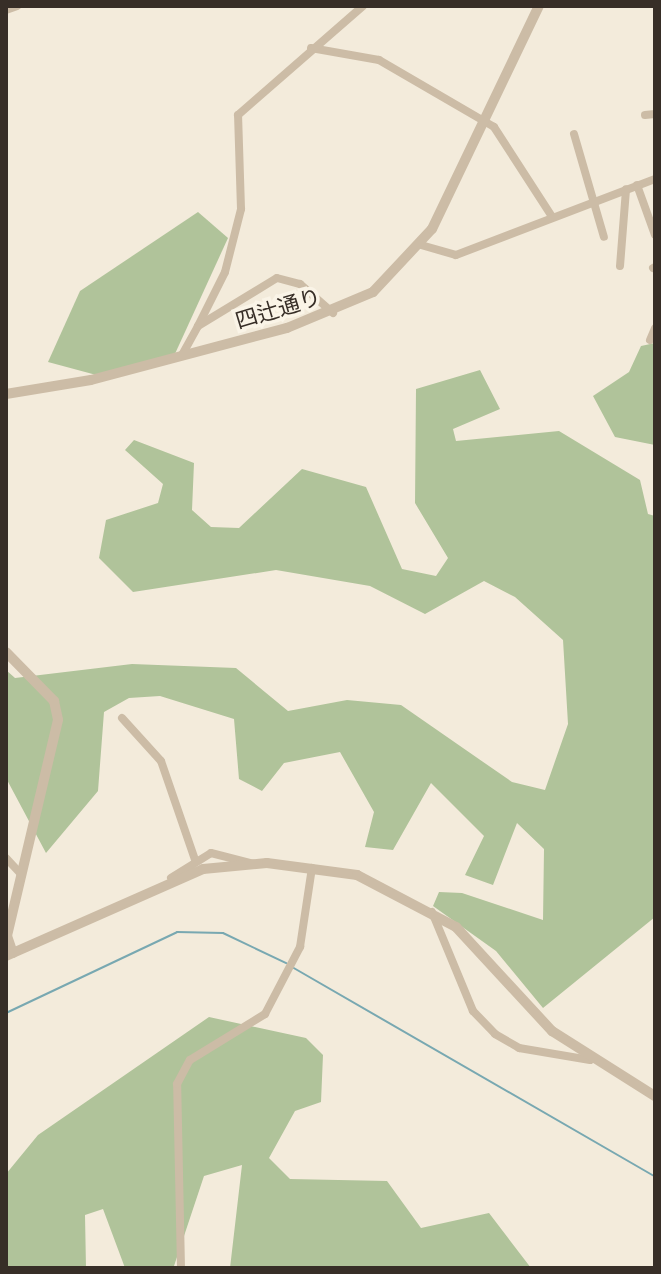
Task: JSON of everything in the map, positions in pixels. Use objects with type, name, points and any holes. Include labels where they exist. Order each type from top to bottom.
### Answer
[{"type":"street","points":[[6,10],[17,6]]},
{"type":"street","points":[[182,355],[225,272],[241,209],[238,115],[311,48],[363,6]]},
{"type":"street","name":"四辻通り","points":[[6,394],[182,355],[333,313],[373,292],[421,245],[539,6]]},
{"type":"street","points":[[311,48],[379,60],[502,136],[551,215]]},
{"type":"street","points":[[574,134],[604,237]]},
{"type":"street","points":[[421,245],[456,255],[551,215],[655,179]]},
{"type":"street","points":[[637,185],[655,235]]},
{"type":"street","points":[[620,266],[626,189]]},
{"type":"street","points":[[198,326],[277,278],[300,284],[333,313]]},
{"type":"street","points":[[650,340],[655,328]]},
{"type":"street","points":[[6,652],[57,711],[7,936],[9,955],[171,878],[195,860],[225,853],[254,864]]},
{"type":"street","points":[[122,718],[161,761],[195,860]]},
{"type":"street","points":[[6,858],[20,873]]},
{"type":"street","points":[[171,878],[254,864],[312,868],[379,883],[432,911],[476,943],[552,1031],[590,1060],[655,1096]]},
{"type":"street","points":[[181,1268],[177,1084],[190,1060],[265,1014],[300,947],[312,868]]},
{"type":"street","points":[[432,911],[473,1011],[495,1034],[519,1048],[590,1060]]},
{"type":"green space","points":[[198,212],[228,238],[174,356],[100,376],[48,362],[80,291]]},
{"type":"green space","points":[[655,343],[655,445],[615,437],[593,396],[629,372],[641,346]]},
{"type":"green space","points":[[480,370],[500,409],[453,429],[456,441],[559,431],[640,480],[648,514],[655,516],[655,917],[543,1008],[496,951],[433,906],[439,892],[462,893],[543,920],[544,849],[517,823],[493,885],[465,875],[484,836],[431,783],[393,850],[365,847],[374,812],[340,752],[284,763],[262,791],[239,779],[234,719],[160,696],[129,698],[104,712],[98,791],[46,853],[6,778],[6,670],[15,678],[132,664],[236,668],[288,711],[347,700],[401,705],[512,782],[545,790],[568,724],[563,640],[515,597],[484,581],[425,614],[370,586],[276,570],[133,592],[99,558],[106,520],[158,503],[163,484],[125,450],[134,440],[194,463],[192,510],[211,527],[239,528],[302,469],[366,487],[402,569],[436,576],[448,558],[415,503],[416,389]]},
{"type":"green space","points":[[209,1017],[306,1038],[323,1055],[321,1102],[295,1111],[269,1158],[290,1179],[387,1181],[421,1228],[489,1213],[531,1268],[230,1268],[242,1165],[204,1176],[174,1266],[125,1268],[103,1209],[85,1215],[86,1268],[6,1268],[6,1174],[38,1135]]},
{"type":"waterway","points":[[6,1013],[177,932],[223,933],[286,963]]},
{"type":"waterway","points":[[292,967],[655,1177]]}]
